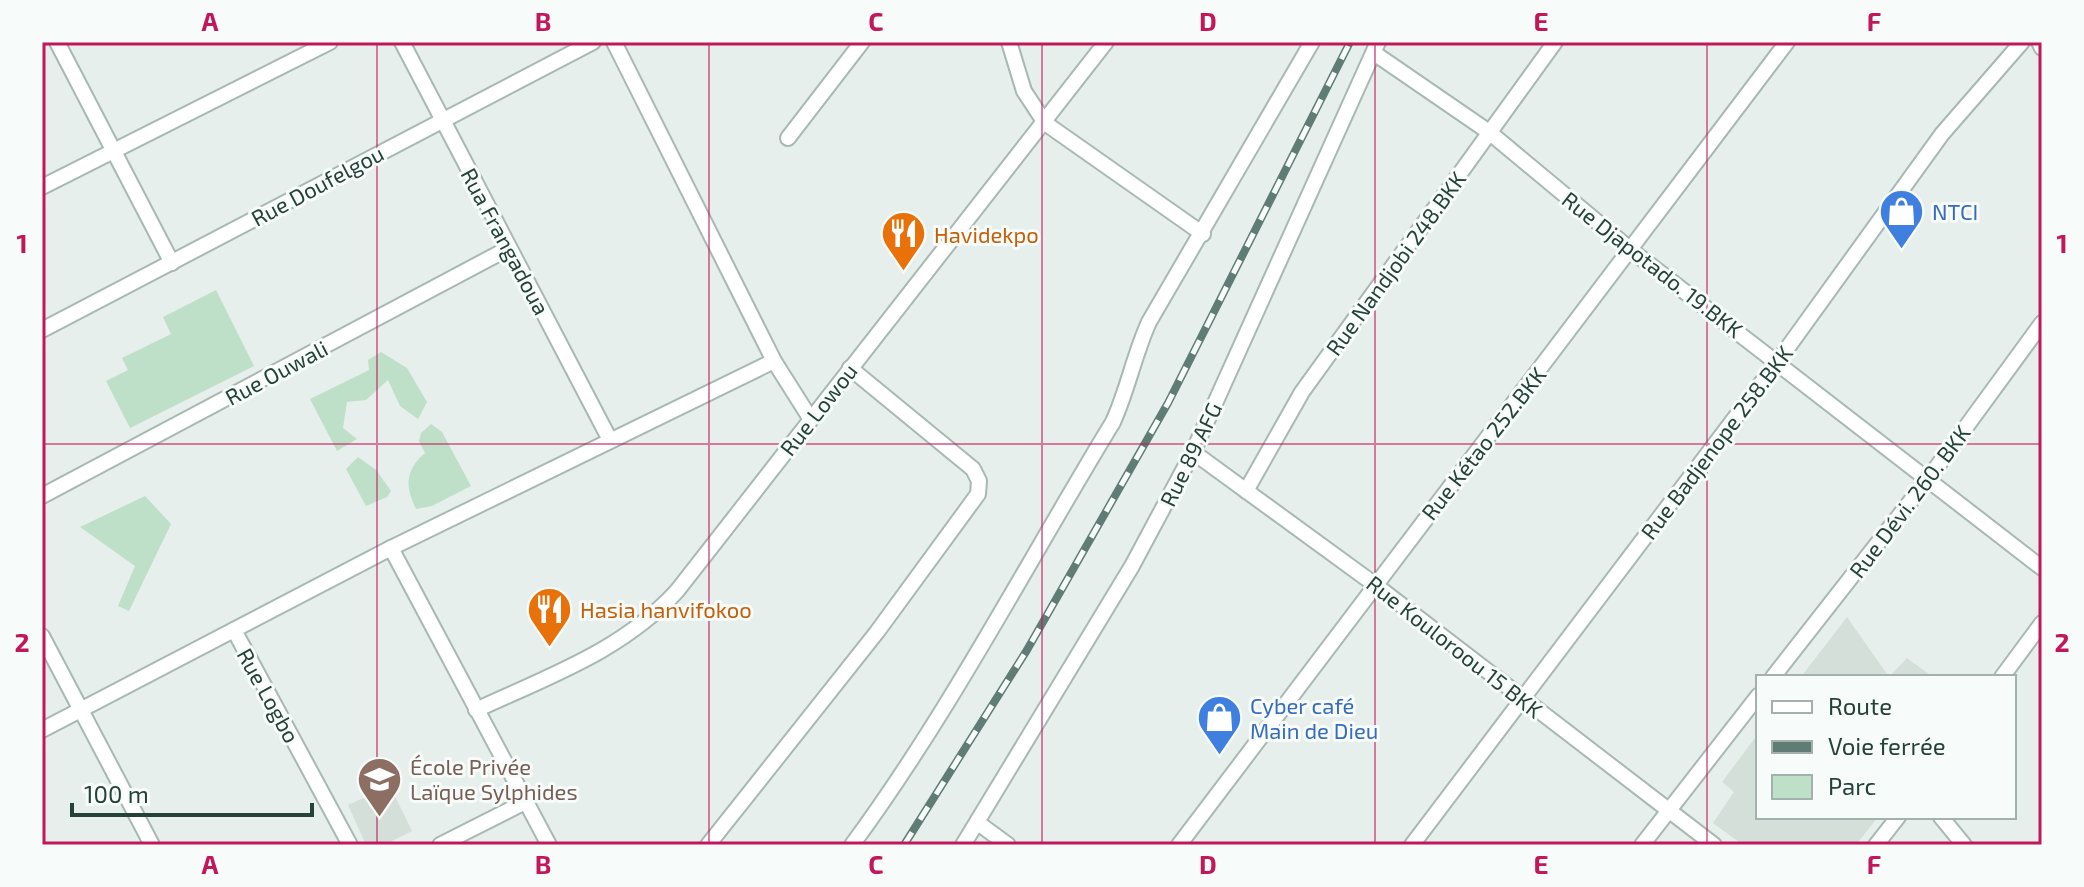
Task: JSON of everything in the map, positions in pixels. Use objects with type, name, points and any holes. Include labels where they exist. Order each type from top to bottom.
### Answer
[{"type":"street","points":[[57,42],[172,263]]},
{"type":"street","points":[[42,187],[330,42]]},
{"type":"street","name":"Rua Frangadoua","points":[[402,42],[610,440]]},
{"type":"street","name":"Rue Doufelgou","points":[[42,330],[593,42]]},
{"type":"street","points":[[614,42],[774,361],[810,418]]},
{"type":"street","points":[[788,138],[862,42]]},
{"type":"street","points":[[1009,42],[1024,91],[1045,123],[1203,234]]},
{"type":"street","name":"Rue Lowou","points":[[476,710],[618,643],[650,621],[1106,42]]},
{"type":"street","points":[[852,845],[880,807],[973,659],[1113,422],[1130,385],[1134,354],[1149,322],[1312,42]]},
{"type":"street","name":"Rue Nandjobi 248.BKK","points":[[1246,491],[1302,392],[1555,42]]},
{"type":"street","name":"Rue Kétao 252.BKK","points":[[1179,845],[1374,584],[1632,251],[1787,42]]},
{"type":"street","name":"Rue Badjenope 258.BKK","points":[[1412,845],[1778,361],[1942,134],[2022,42]]},
{"type":"street","points":[[2039,42],[2042,48]]},
{"type":"street","name":"Rue Djapotado. 19.BKK","points":[[1376,47],[1489,132],[1632,251],[2042,568]]},
{"type":"street","name":"Rue 89 AFG","points":[[963,845],[1132,566],[1193,452],[1376,47]]},
{"type":"street","name":"Rue Ouwali","points":[[42,496],[509,248]]},
{"type":"street","name":"Rue Dévi. 260. BKK","points":[[1775,675],[1928,479],[2042,323]]},
{"type":"street","points":[[42,730],[391,548],[774,361]]},
{"type":"street","points":[[708,845],[877,632],[978,494],[979,481],[973,469],[850,368]]},
{"type":"street","name":"Rue Kouloroou 15 BKK","points":[[1193,452],[1374,584],[1714,845]]},
{"type":"street","points":[[391,548],[549,845]]},
{"type":"street","points":[[2003,675],[2042,623]]},
{"type":"street","name":"Rue Logbo","points":[[234,630],[350,845]]},
{"type":"street","points":[[42,636],[152,845]]},
{"type":"street","points":[[1642,845],[1756,699]]},
{"type":"street","points":[[440,845],[525,802]]},
{"type":"street","points":[[1876,845],[1896,819]]},
{"type":"street","points":[[1943,819],[1964,845]]},
{"type":"street","points":[[978,823],[1008,845]]},
{"type":"shaded area","points":[[1847,617],[1888,675],[1803,675]]},
{"type":"shaded area","points":[[1907,658],[1930,675],[1891,675]]},
{"type":"shaded area","points":[[1756,737],[1756,819],[1876,819],[1856,845],[1743,845],[1713,823],[1734,792],[1722,782]]},
{"type":"shaded area","name":"École Privée Laïque Sylphides","points":[[390,786],[412,831],[384,845],[366,845],[348,805]]},
{"type":"green space","points":[[216,290],[254,366],[130,428],[106,381],[128,370],[122,358],[171,334],[163,317]]},
{"type":"green space","points":[[381,352],[407,368],[427,402],[418,419],[400,406],[388,380],[366,400],[347,402],[343,428],[357,439],[337,451],[310,399],[369,370],[368,360]]},
{"type":"green space","points":[[431,424],[442,432],[471,486],[432,506],[416,509],[410,493],[410,472],[425,453],[419,441],[421,433]]},
{"type":"green space","points":[[358,457],[376,470],[391,491],[387,497],[366,506],[346,469]]},
{"type":"green space","points":[[145,496],[171,524],[129,611],[118,606],[135,566],[80,527]]},
{"type":"railway","points":[[904,845],[1027,650],[1168,403],[1350,42]]},
{"type":"place","name":"NTCI","points":[[1901,250]]},
{"type":"place","name":"Havidekpo","points":[[903,273]]},
{"type":"place","name":"Hasia hanvifokoo","points":[[549,648]]},
{"type":"place","name":"Cyber café Main de Dieu","points":[[1219,757]]},
{"type":"place","name":"École Privée Laïque Sylphides","points":[[379,818]]}]
